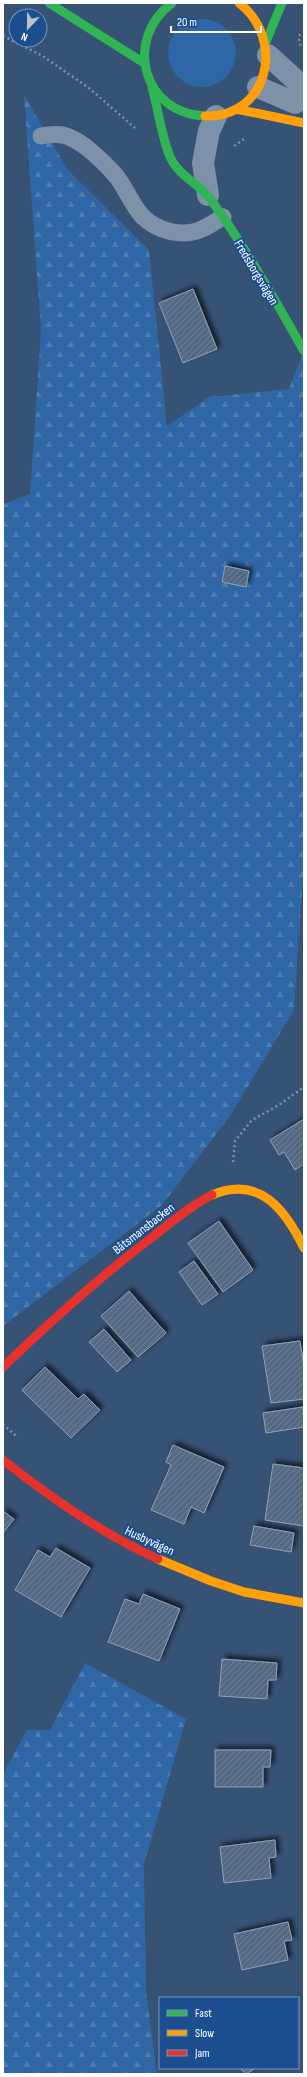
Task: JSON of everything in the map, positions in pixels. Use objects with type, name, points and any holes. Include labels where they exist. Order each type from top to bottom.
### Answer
[{"type":"street","points":[[49,3],[144,63]]},
{"type":"street","points":[[144,63],[144,45],[151,25],[164,8],[172,3]]},
{"type":"street","points":[[239,3],[249,10],[262,28],[267,50],[299,95]]},
{"type":"street","points":[[151,84],[164,101],[182,112],[216,116],[236,109],[253,95],[264,77],[267,50],[282,3]]},
{"type":"street","name":"Fredsborgsvägen","points":[[144,63],[172,159],[182,175],[208,195],[246,250],[304,350]]},
{"type":"street","points":[[258,87],[299,95]]},
{"type":"street","points":[[236,109],[304,123]]},
{"type":"street","name":"Fredsborgsvägen","points":[[208,195],[203,163],[209,131],[216,116]]},
{"type":"street","points":[[231,1189],[264,1195],[280,1207],[297,1233],[304,1248]]},
{"type":"street","name":"Båtsmansbacken","points":[[3,1368],[59,1313],[132,1252],[204,1199],[231,1189]]},
{"type":"street","name":"Husbyvägen","points":[[3,1460],[44,1494],[100,1530],[142,1552],[187,1571],[245,1592],[304,1603]]},
{"type":"lane","points":[[41,136],[62,134],[78,142],[97,155],[117,177],[142,215],[154,225],[170,232],[185,234],[201,230],[223,217]]},
{"type":"path","points":[[301,27],[299,41],[302,51]]},
{"type":"path","points":[[231,1189],[235,1142],[252,1120],[279,1105],[304,1087]]},
{"type":"path","points":[[3,1424],[19,1438]]},
{"type":"green space","points":[[195,19],[209,19],[221,25],[230,34],[236,46],[234,66],[226,77],[215,85],[209,87],[195,87],[189,85],[178,77],[170,66],[168,60],[168,46],[170,40],[178,29],[189,21]]},
{"type":"green space","points":[[24,95],[68,170],[149,250],[167,426],[209,397],[289,389],[304,350],[303,878],[294,1010],[230,1116],[162,1205],[3,1326],[3,504],[30,494],[41,330]]},
{"type":"green space","points":[[85,1663],[186,1719],[144,1864],[146,1991],[157,2074],[3,2074],[3,1774],[27,1730],[50,1730]]},
{"type":"building","points":[[193,289],[217,349],[183,363],[159,303]]},
{"type":"building","points":[[225,566],[249,571],[246,587],[222,582]]},
{"type":"building","points":[[304,1119],[304,1164],[295,1170],[284,1152],[279,1155],[270,1140]]},
{"type":"building","points":[[219,1221],[253,1270],[223,1292],[188,1243]]},
{"type":"building","points":[[194,1261],[218,1294],[202,1305],[179,1272]]},
{"type":"building","points":[[129,1291],[166,1333],[138,1357],[101,1316]]},
{"type":"building","points":[[104,1329],[131,1360],[117,1372],[89,1342]]},
{"type":"building","points":[[300,1341],[304,1366],[304,1399],[271,1403],[262,1346]]},
{"type":"building","points":[[45,1367],[78,1399],[84,1394],[100,1410],[71,1438],[22,1390]]},
{"type":"building","points":[[303,1407],[304,1427],[266,1433],[263,1413]]},
{"type":"building","points":[[173,1445],[224,1467],[204,1513],[191,1507],[184,1524],[151,1510],[171,1465],[166,1462]]},
{"type":"building","points":[[273,1464],[304,1468],[304,1526],[265,1520]]},
{"type":"building","points":[[3,1511],[14,1519],[3,1533]]},
{"type":"building","points":[[254,1526],[294,1533],[291,1552],[250,1545]]},
{"type":"building","points":[[56,1548],[90,1568],[61,1617],[15,1590],[38,1550],[50,1557]]},
{"type":"building","points":[[143,1594],[180,1609],[159,1661],[108,1642],[125,1599],[139,1604]]},
{"type":"building","points":[[222,1659],[277,1663],[276,1680],[268,1680],[267,1699],[219,1696]]},
{"type":"building","points":[[215,1750],[271,1750],[270,1767],[263,1767],[263,1787],[215,1787]]},
{"type":"building","points":[[275,1840],[276,1857],[269,1858],[271,1878],[224,1883],[220,1847]]},
{"type":"building","points":[[288,1922],[292,1940],[284,1941],[288,1960],[242,1970],[234,1934]]},
{"type":"building","points":[[241,2069],[254,2069],[246,2074]]},
{"type":"traffic: fast","points":[[49,3],[144,63]]},
{"type":"traffic: fast","points":[[172,3],[157,18],[148,36],[145,54],[147,72],[154,89],[167,103],[184,112],[205,116]]},
{"type":"traffic: fast","points":[[265,44],[282,3]]},
{"type":"traffic: fast","points":[[152,88],[165,142],[171,159],[180,171],[206,194],[224,218],[260,274],[304,351]]},
{"type":"traffic: slow","points":[[205,116],[227,113],[244,104],[256,91],[264,74],[266,55],[263,36],[254,18],[239,3]]},
{"type":"traffic: slow","points":[[236,109],[304,123]]},
{"type":"traffic: slow","points":[[212,1195],[229,1190],[244,1189],[257,1193],[268,1199],[288,1220],[304,1248]]},
{"type":"traffic: slow","points":[[158,1559],[211,1581],[244,1592],[304,1603]]},
{"type":"traffic: jam","points":[[3,1367],[56,1317],[112,1269],[180,1216],[212,1195]]},
{"type":"traffic: jam","points":[[3,1460],[58,1501],[97,1527],[158,1559]]}]
